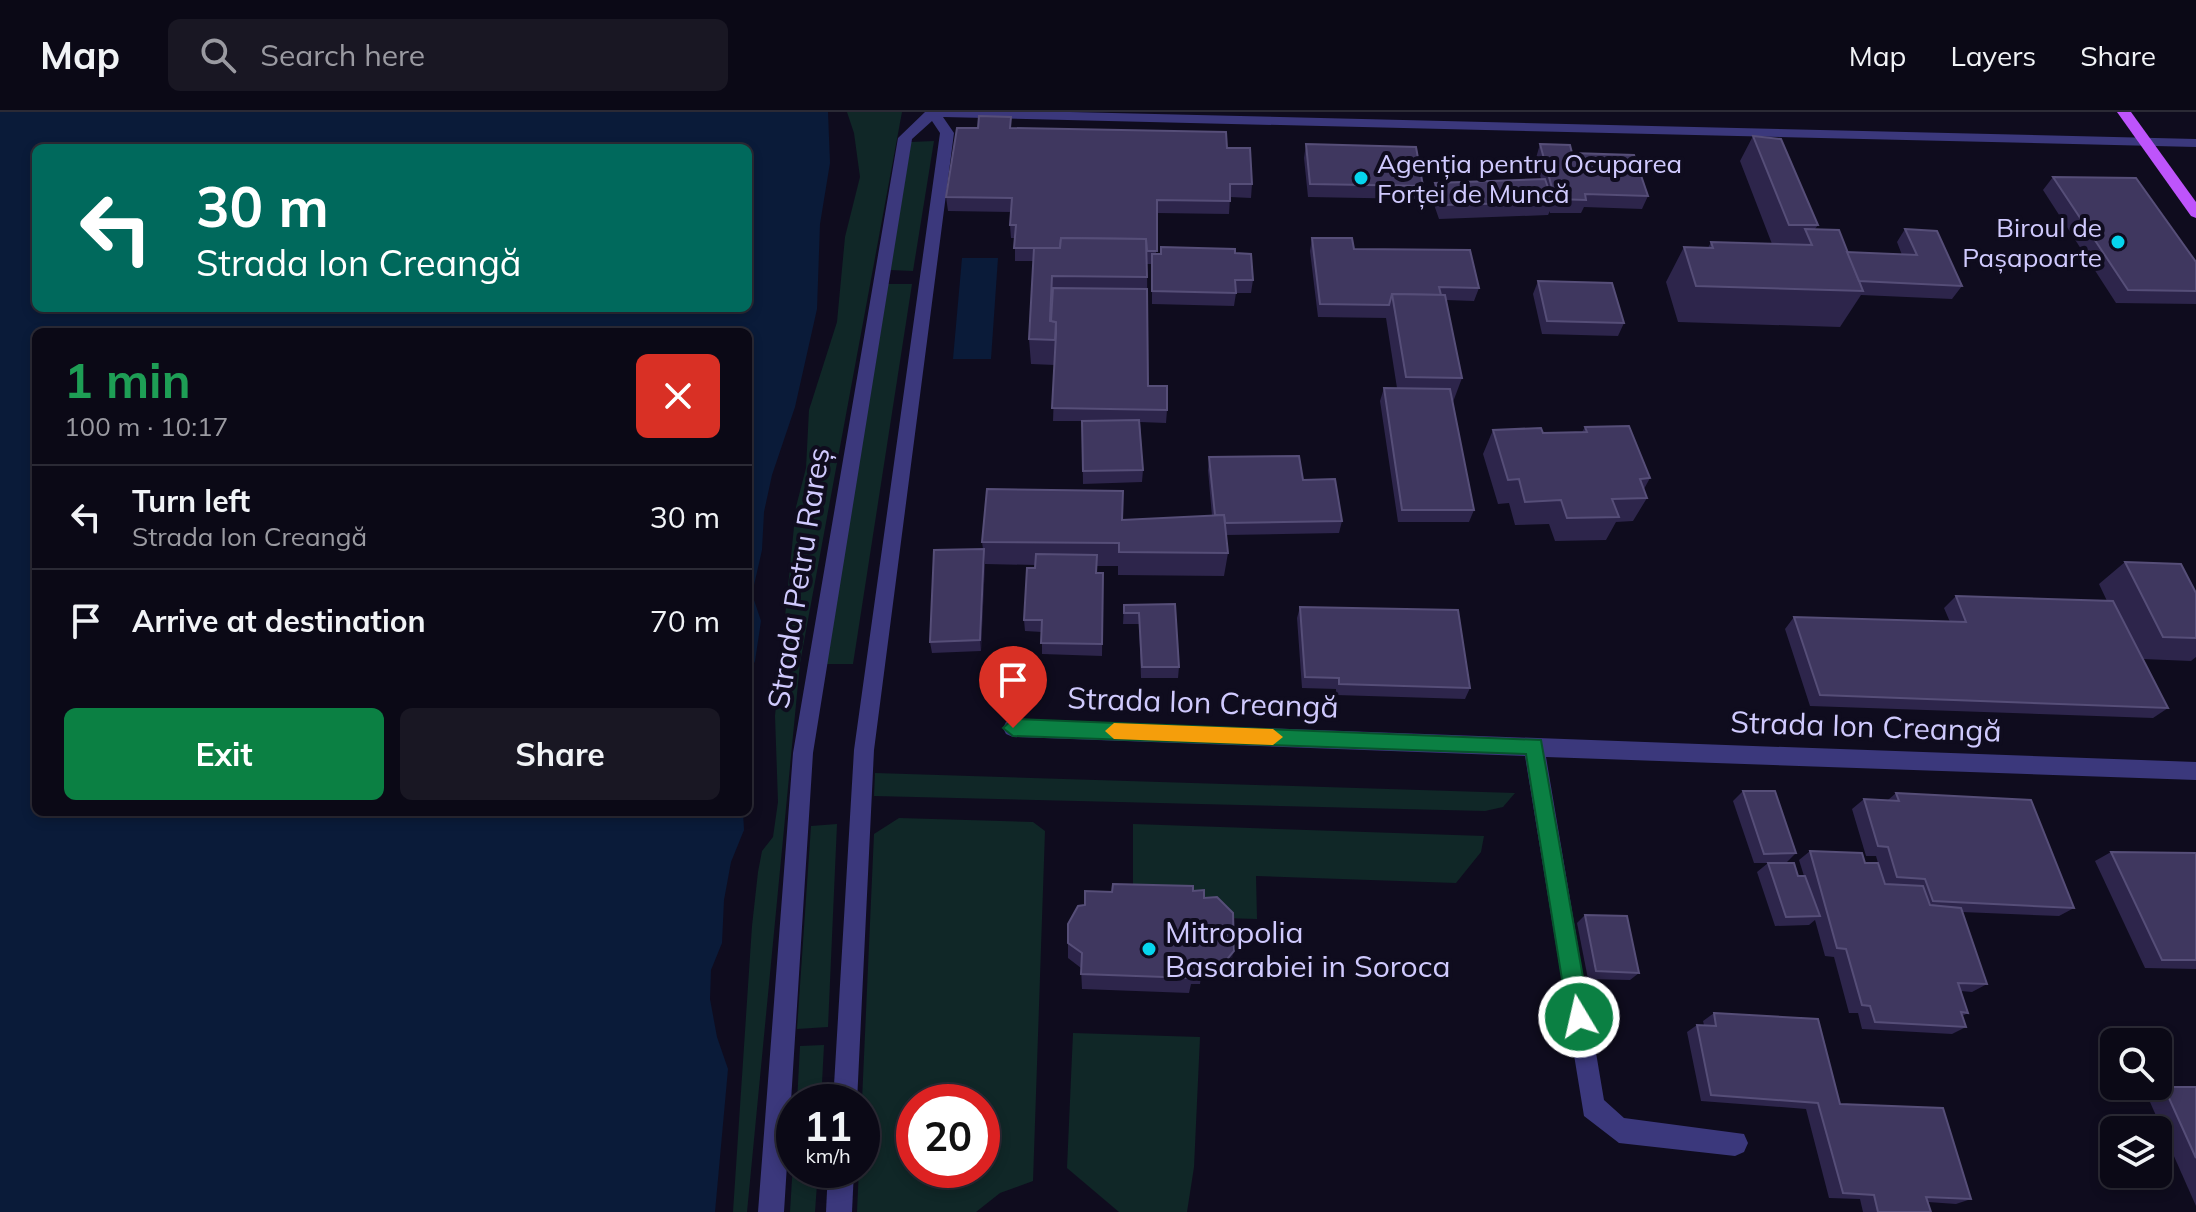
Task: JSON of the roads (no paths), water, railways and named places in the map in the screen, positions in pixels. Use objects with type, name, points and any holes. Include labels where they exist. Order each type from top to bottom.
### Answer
[{"type":"main road","points":[[2124,112],[2196,213]]},
{"type":"street","points":[[933,112],[1381,118],[2196,143]]},
{"type":"street","points":[[846,1084],[864,750],[947,133],[933,112]]},
{"type":"street","name":"Strada Petru Rareș","points":[[771,1212],[793,866],[816,660],[905,138],[933,112]]},
{"type":"street","name":"Strada Ion Creangă","points":[[1013,728],[2196,771]]},
{"type":"street","points":[[1534,746],[1593,1107],[1619,1130],[1735,1143]]},
{"type":"street","points":[[839,1212],[840,1188]]},
{"type":"water","points":[[0,112],[828,112],[830,163],[820,224],[817,309],[795,407],[772,475],[764,512],[762,550],[752,594],[752,328],[32,328],[32,816],[743,816],[744,830],[731,862],[724,900],[722,943],[711,970],[710,999],[717,1037],[728,1069],[715,1212],[0,1212]]},
{"type":"water","points":[[962,258],[998,258],[991,359],[953,359]]},
{"type":"water","points":[[752,594],[761,621],[752,668]]},
{"type":"place","name":"Agenția pentru Ocuparea Forței de Muncă","points":[[1361,178]]},
{"type":"place","name":"Biroul de Pașapoarte","points":[[2118,242]]},
{"type":"place","name":"Mitropolia Basarabiei in Soroca","points":[[1149,949]]}]
